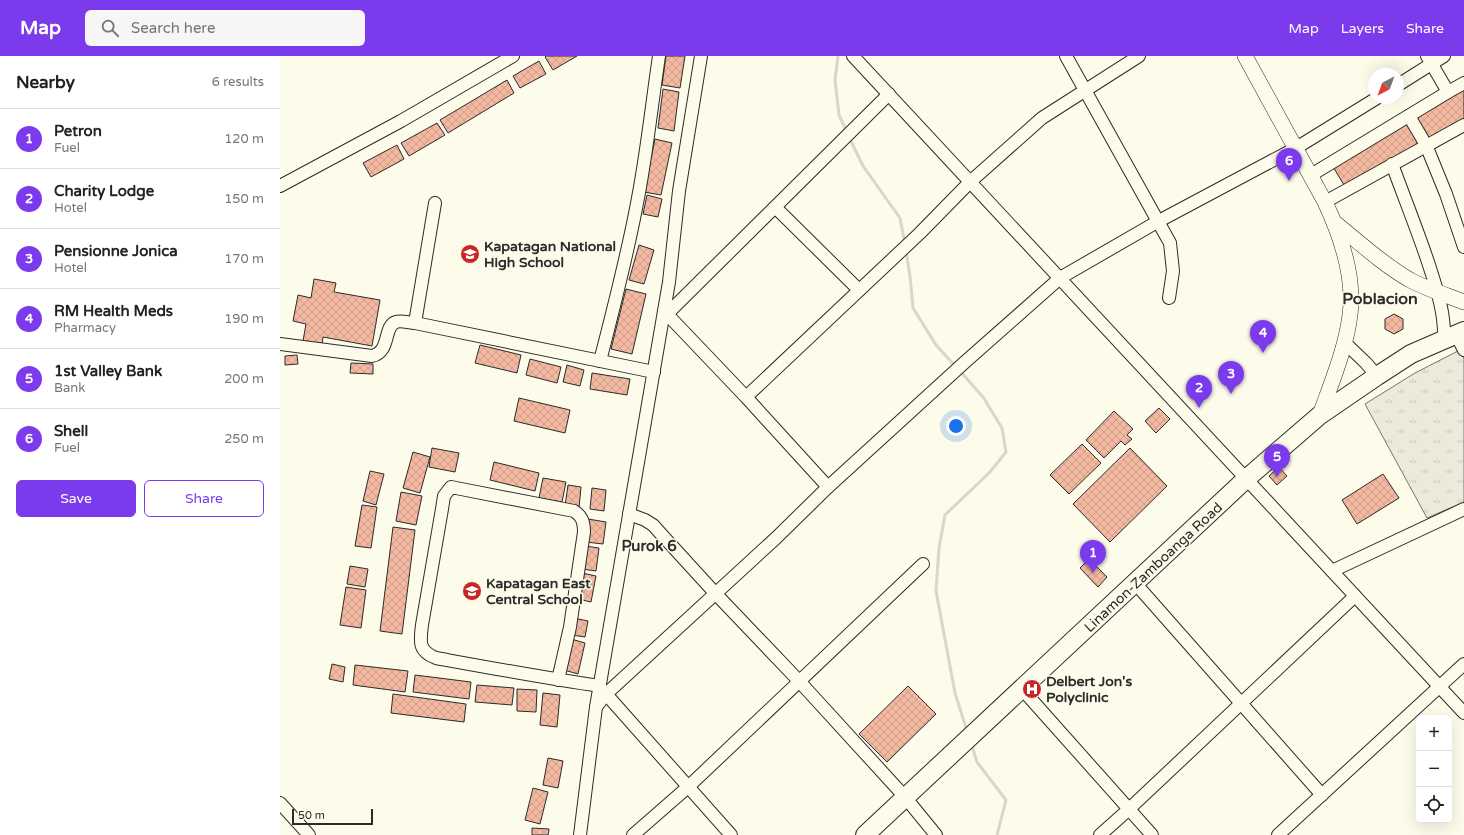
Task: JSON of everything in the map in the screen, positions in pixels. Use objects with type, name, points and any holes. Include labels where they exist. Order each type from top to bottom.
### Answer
[{"type":"highway","name":"Linamon-Zamboanga Road","points":[[865,835],[1246,479],[1320,415],[1411,354],[1457,338]]},
{"type":"main road","points":[[1245,56],[1325,202],[1334,222],[1348,272],[1351,292],[1350,315],[1344,342],[1320,415]]},
{"type":"main road","points":[[1334,222],[1392,269],[1437,292],[1464,302]]},
{"type":"street","points":[[280,186],[401,121],[513,56]]},
{"type":"street","points":[[600,361],[623,271],[638,199],[648,144],[659,56]]},
{"type":"street","points":[[580,835],[596,707],[603,690],[629,514],[665,313],[679,191],[701,56]]},
{"type":"street","points":[[1066,56],[1170,243],[1172,251],[1172,271],[1169,298]]},
{"type":"street","points":[[746,397],[920,233],[970,182],[1042,118],[1139,56]]},
{"type":"street","points":[[1404,80],[1429,60],[1444,56]]},
{"type":"street","points":[[858,58],[970,182],[1464,713]]},
{"type":"street","points":[[1429,60],[1448,92]]},
{"type":"street","points":[[1311,175],[1464,83]]},
{"type":"street","points":[[665,313],[839,145],[889,94]]},
{"type":"street","points":[[603,690],[715,593],[776,538],[828,487],[1060,278],[1157,222],[1296,148],[1368,104]]},
{"type":"street","points":[[1409,116],[1426,145],[1446,194],[1464,247]]},
{"type":"street","points":[[1325,202],[1464,125]]},
{"type":"street","points":[[1392,164],[1419,234],[1437,292],[1444,326],[1457,338]]},
{"type":"street","points":[[415,323],[435,203]]},
{"type":"street","points":[[775,207],[859,290]]},
{"type":"street","points":[[665,313],[746,397],[828,487]]},
{"type":"street","points":[[280,344],[376,356],[383,350],[392,324],[398,322],[415,323],[654,372]]},
{"type":"street","points":[[1344,342],[1377,376]]},
{"type":"street","points":[[558,680],[570,626],[584,532],[583,520],[574,511],[451,487],[444,496],[422,626],[420,640],[425,653],[436,658],[558,680],[603,690],[731,835]]},
{"type":"street","points":[[1332,571],[1464,509]]},
{"type":"street","points":[[629,514],[645,520],[653,526],[799,681],[905,797],[936,835]]},
{"type":"street","points":[[633,835],[688,787],[923,564]]},
{"type":"street","points":[[1135,583],[1322,795]]},
{"type":"street","points":[[1100,835],[1355,596]]},
{"type":"street","points":[[1278,835],[1464,664]]},
{"type":"street","points":[[1022,689],[1128,810],[1152,835]]},
{"type":"street","points":[[280,804],[309,835]]},
{"type":"green space","points":[[1460,350],[1464,359],[1464,502],[1427,518],[1365,404],[1415,373]]},
{"type":"building","points":[[577,56],[553,70],[545,57]]},
{"type":"building","points":[[666,56],[685,56],[680,88],[662,85]]},
{"type":"building","points":[[539,61],[546,74],[520,88],[513,76]]},
{"type":"building","points":[[507,80],[514,93],[448,133],[440,120]]},
{"type":"building","points":[[1464,88],[1464,120],[1428,140],[1414,115]]},
{"type":"building","points":[[663,89],[679,92],[674,131],[658,128]]},
{"type":"building","points":[[437,123],[445,135],[409,156],[401,143]]},
{"type":"building","points":[[1407,123],[1418,144],[1344,185],[1332,165]]},
{"type":"building","points":[[655,139],[672,143],[661,195],[644,192]]},
{"type":"building","points":[[397,145],[404,159],[371,177],[363,163]]},
{"type":"building","points":[[647,195],[662,199],[658,217],[643,214]]},
{"type":"building","points":[[639,245],[654,250],[644,284],[629,280]]},
{"type":"building","points":[[314,279],[336,283],[334,292],[380,300],[372,346],[323,337],[322,345],[303,341],[306,324],[293,321],[298,295],[311,298]]},
{"type":"building","points":[[626,289],[646,294],[632,354],[611,349]]},
{"type":"building","points":[[1394,314],[1403,319],[1403,329],[1394,334],[1385,329],[1385,319]]},
{"type":"building","points":[[480,345],[521,355],[517,373],[475,363]]},
{"type":"building","points":[[297,355],[298,364],[285,365],[285,356]]},
{"type":"building","points":[[530,359],[561,367],[557,383],[526,375]]},
{"type":"building","points":[[351,363],[373,364],[373,374],[350,373]]},
{"type":"building","points":[[567,365],[584,370],[580,386],[563,382]]},
{"type":"building","points":[[592,373],[630,379],[627,395],[590,389]]},
{"type":"building","points":[[519,398],[570,410],[565,433],[514,421]]},
{"type":"building","points":[[1159,408],[1170,419],[1156,433],[1145,421]]},
{"type":"building","points":[[1114,411],[1133,429],[1127,435],[1132,439],[1125,445],[1121,441],[1104,458],[1086,440]]},
{"type":"building","points":[[1082,444],[1101,463],[1069,494],[1050,475]]},
{"type":"building","points":[[432,448],[459,453],[455,472],[429,467]]},
{"type":"building","points":[[1130,448],[1167,486],[1110,542],[1073,504]]},
{"type":"building","points":[[413,452],[430,457],[420,493],[403,488]]},
{"type":"building","points":[[494,462],[539,473],[535,491],[490,480]]},
{"type":"building","points":[[1279,467],[1287,476],[1277,485],[1269,476]]},
{"type":"building","points":[[370,471],[384,474],[376,505],[363,501]]},
{"type":"building","points":[[1383,474],[1399,498],[1357,524],[1342,500]]},
{"type":"building","points":[[543,478],[566,482],[562,502],[539,498]]},
{"type":"building","points":[[568,485],[581,487],[579,508],[565,506]]},
{"type":"building","points":[[592,488],[606,490],[604,511],[590,509]]},
{"type":"building","points":[[401,492],[422,496],[416,525],[396,521]]},
{"type":"building","points":[[362,505],[377,507],[371,548],[355,546]]},
{"type":"building","points":[[588,519],[606,522],[603,544],[586,542]]},
{"type":"building","points":[[393,527],[415,530],[402,634],[380,631]]},
{"type":"building","points":[[585,546],[599,548],[596,571],[582,569]]},
{"type":"building","points":[[1089,559],[1107,577],[1098,587],[1080,568]]},
{"type":"building","points":[[350,566],[368,569],[365,587],[347,584]]},
{"type":"building","points":[[582,573],[596,576],[591,602],[578,599]]},
{"type":"building","points":[[346,587],[366,590],[361,628],[340,625]]},
{"type":"building","points":[[574,618],[588,621],[585,637],[572,635]]},
{"type":"building","points":[[571,639],[585,643],[578,674],[564,670]]},
{"type":"building","points":[[332,664],[345,667],[343,682],[329,679]]},
{"type":"building","points":[[355,665],[408,671],[405,692],[353,685]]},
{"type":"building","points":[[415,675],[471,682],[469,699],[413,692]]},
{"type":"building","points":[[477,685],[514,688],[512,705],[475,702]]},
{"type":"building","points":[[908,686],[936,714],[887,762],[859,734]]},
{"type":"building","points":[[517,689],[537,690],[536,712],[517,711]]},
{"type":"building","points":[[543,693],[560,695],[557,727],[540,725]]},
{"type":"building","points":[[393,694],[466,704],[464,722],[391,713]]},
{"type":"building","points":[[548,758],[563,761],[558,788],[543,785]]},
{"type":"building","points":[[533,788],[548,792],[540,824],[525,820]]},
{"type":"building","points":[[532,828],[549,829],[548,835],[532,835]]},
{"type":"waterway","points":[[838,56],[835,80],[839,115],[847,132]]},
{"type":"waterway","points":[[849,137],[863,166],[900,218],[905,244]]},
{"type":"waterway","points":[[906,251],[913,308],[936,345],[956,367]]},
{"type":"waterway","points":[[960,371],[983,397],[1002,428],[1006,452],[990,472],[945,515],[939,548],[936,591],[955,693],[967,731]]},
{"type":"waterway","points":[[971,743],[977,762],[1006,800],[997,835]]},
{"type":"place","name":"Shell","points":[[1289,181]]},
{"type":"place","name":"Kapatagan National High School","points":[[470,254]]},
{"type":"place","name":"RM Health Meds","points":[[1263,353]]},
{"type":"place","name":"Pensionne Jonica","points":[[1231,394]]},
{"type":"place","name":"Charity Lodge","points":[[1199,408]]},
{"type":"place","name":"1st Valley Bank","points":[[1277,477]]},
{"type":"place","name":"Petron","points":[[1093,573]]},
{"type":"place","name":"Kapatagan East Central School","points":[[472,591]]},
{"type":"place","name":"Delbert Jon's Polyclinic","points":[[1032,689]]},
{"type":"district","name":"Poblacion","points":[[1380,298]]},
{"type":"district","name":"Purok 6","points":[[649,546]]}]
